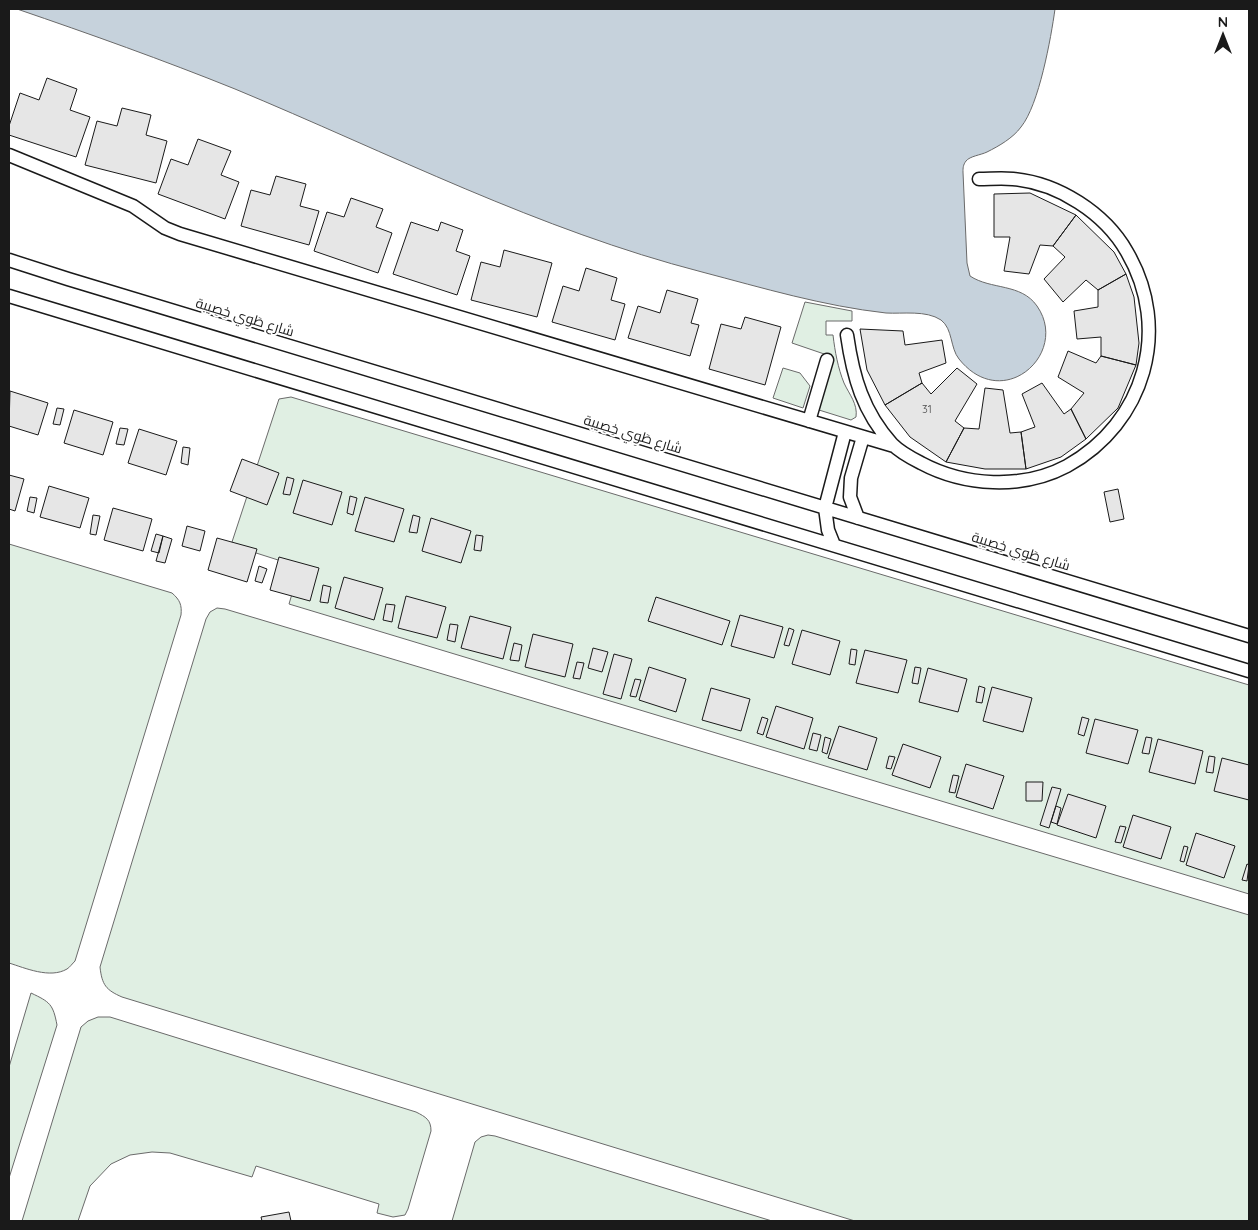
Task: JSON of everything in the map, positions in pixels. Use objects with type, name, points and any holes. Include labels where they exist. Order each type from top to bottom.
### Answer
[{"type":"street","points":[[9,155],[128,204],[165,228],[180,234],[894,446],[926,466],[954,476],[976,481],[999,482],[1021,480],[1044,475],[1065,467],[1104,439],[1119,421],[1132,401],[1141,380],[1148,349],[1148,309],[1143,286],[1134,264],[1122,244],[1108,225],[1080,203],[1048,187],[1014,179],[979,179]]},
{"type":"street","name":"شارع طَوِي خِصِيبة","points":[[9,260],[1249,636]]},
{"type":"street","points":[[9,296],[1249,671]]},
{"type":"street","points":[[847,335],[851,365],[860,394],[875,422],[894,446]]},
{"type":"street","points":[[809,421],[826,360]]},
{"type":"street","points":[[834,545],[828,530],[825,508],[845,432]]},
{"type":"street","points":[[858,518],[850,497],[851,478],[863,437]]},
{"type":"green space","points":[[805,302],[852,311],[852,321],[826,321],[826,335],[833,335],[840,372],[856,408],[856,417],[851,420],[819,410],[833,357],[792,343]]},
{"type":"green space","points":[[783,368],[800,373],[810,386],[803,408],[773,398]]},
{"type":"green space","points":[[291,397],[1249,685],[1249,894],[289,604],[300,567],[231,545],[279,399]]},
{"type":"green space","points":[[9,544],[172,593],[179,600],[181,608],[181,615],[75,961],[67,969],[53,973],[38,972],[9,963]]},
{"type":"green space","points":[[217,608],[1249,915],[1249,1221],[855,1221],[122,997],[112,992],[104,983],[100,967],[206,619],[210,612]]},
{"type":"green space","points":[[31,993],[50,1005],[57,1025],[9,1178],[9,1067]]},
{"type":"green space","points":[[98,1017],[110,1017],[416,1112],[423,1116],[429,1121],[431,1131],[405,1215],[393,1217],[377,1213],[379,1204],[256,1166],[252,1177],[170,1153],[152,1152],[130,1155],[111,1164],[90,1186],[78,1221],[22,1221],[81,1027],[88,1021]]},
{"type":"green space","points":[[488,1135],[772,1221],[452,1221],[475,1142],[481,1137]]},
{"type":"shaded area","points":[[17,9],[1055,9],[1051,37],[1039,88],[1027,117],[1018,131],[1010,138],[987,152],[968,159],[963,169],[967,263],[970,276],[987,283],[1014,290],[1030,299],[1037,306],[1045,324],[1045,342],[1038,358],[1027,371],[1012,379],[994,381],[976,374],[959,359],[954,350],[948,328],[941,320],[935,317],[914,313],[886,313],[863,310],[816,301],[641,255],[523,213],[208,78]]},
{"type":"building","points":[[47,78],[77,89],[70,110],[90,117],[76,157],[9,135],[9,126],[20,93],[39,100]]},
{"type":"building","points":[[122,108],[151,115],[146,135],[167,141],[156,183],[85,165],[97,121],[117,126]]},
{"type":"building","points":[[198,139],[231,151],[221,175],[239,182],[225,219],[158,194],[171,159],[188,165]]},
{"type":"building","points":[[276,176],[306,184],[300,206],[319,211],[309,245],[241,226],[251,190],[270,195]]},
{"type":"building","points":[[1030,193],[1076,215],[1053,246],[1040,245],[1029,274],[1004,271],[1010,237],[994,237],[994,194]]},
{"type":"building","points":[[351,198],[383,209],[376,227],[392,233],[378,273],[314,251],[327,212],[344,217]]},
{"type":"building","points":[[1076,215],[1114,252],[1126,274],[1098,290],[1086,280],[1063,302],[1044,279],[1065,257],[1053,246]]},
{"type":"building","points":[[411,222],[438,231],[441,222],[463,230],[456,251],[470,256],[457,295],[393,274]]},
{"type":"building","points":[[504,250],[552,263],[537,317],[471,300],[481,262],[500,267]]},
{"type":"building","points":[[586,268],[617,278],[611,300],[625,304],[615,340],[552,322],[563,286],[579,291]]},
{"type":"building","points":[[1126,274],[1134,297],[1139,343],[1136,365],[1101,356],[1101,337],[1077,339],[1074,311],[1098,307],[1098,290]]},
{"type":"building","points":[[667,290],[698,299],[691,323],[699,325],[690,356],[628,338],[638,306],[660,313]]},
{"type":"building","points":[[745,317],[781,327],[765,385],[709,369],[721,324],[741,329]]},
{"type":"building","points":[[860,329],[903,331],[905,345],[942,340],[946,363],[919,373],[922,383],[885,405],[867,370]]},
{"type":"building","points":[[1068,351],[1096,363],[1101,356],[1136,365],[1118,408],[1086,439],[1071,409],[1084,393],[1058,377]]},
{"type":"building","points":[[957,368],[977,384],[955,421],[964,428],[946,462],[910,437],[885,405],[922,383],[931,394]]},
{"type":"building","points":[[1042,383],[1064,414],[1071,409],[1086,439],[1061,457],[1026,469],[1021,432],[1035,427],[1022,394]]},
{"type":"building","points":[[985,388],[1003,390],[1010,433],[1021,432],[1026,469],[985,469],[946,462],[964,428],[979,429]]},
{"type":"building","points":[[10,391],[48,403],[38,435],[9,426]]},
{"type":"building","points":[[57,408],[64,409],[60,425],[53,424]]},
{"type":"building","points":[[74,410],[113,422],[103,455],[64,443]]},
{"type":"building","points":[[120,428],[128,429],[124,445],[116,444]]},
{"type":"building","points":[[139,429],[177,441],[166,475],[128,463]]},
{"type":"building","points":[[183,447],[190,448],[188,465],[181,463]]},
{"type":"building","points":[[242,459],[279,473],[267,505],[230,491]]},
{"type":"building","points":[[9,475],[24,479],[15,511],[9,509]]},
{"type":"building","points":[[287,477],[294,479],[290,495],[283,494]]},
{"type":"building","points":[[303,480],[342,492],[332,525],[293,513]]},
{"type":"building","points":[[49,486],[89,498],[80,528],[40,517]]},
{"type":"building","points":[[1118,489],[1124,519],[1110,522],[1104,492]]},
{"type":"building","points":[[350,496],[357,498],[353,515],[347,513]]},
{"type":"building","points":[[30,497],[37,498],[34,513],[27,511]]},
{"type":"building","points":[[365,497],[404,509],[394,542],[355,531]]},
{"type":"building","points":[[113,508],[152,519],[143,551],[104,540]]},
{"type":"building","points":[[93,515],[100,516],[96,535],[90,534]]},
{"type":"building","points":[[413,515],[420,517],[417,533],[409,532]]},
{"type":"building","points":[[431,518],[471,531],[461,563],[422,551]]},
{"type":"building","points":[[187,526],[205,531],[200,551],[182,546]]},
{"type":"building","points":[[156,534],[163,536],[159,553],[151,551]]},
{"type":"building","points":[[476,535],[483,536],[481,551],[474,550]]},
{"type":"building","points":[[163,536],[172,539],[165,563],[156,561]]},
{"type":"building","points":[[217,538],[257,549],[247,582],[208,570]]},
{"type":"building","points":[[279,557],[319,568],[310,601],[270,590]]},
{"type":"building","points":[[259,566],[267,569],[262,583],[255,581]]},
{"type":"building","points":[[344,577],[383,588],[374,620],[335,608]]},
{"type":"building","points":[[323,585],[331,587],[328,603],[320,602]]},
{"type":"building","points":[[406,596],[446,607],[437,638],[398,628]]},
{"type":"building","points":[[656,597],[730,621],[722,645],[648,621]]},
{"type":"building","points":[[386,604],[395,605],[392,622],[383,620]]},
{"type":"building","points":[[740,615],[783,627],[774,658],[731,646]]},
{"type":"building","points":[[470,616],[511,627],[503,659],[461,648]]},
{"type":"building","points":[[450,624],[458,625],[455,642],[447,640]]},
{"type":"building","points":[[789,628],[794,630],[789,646],[784,645]]},
{"type":"building","points":[[802,630],[840,641],[830,675],[792,664]]},
{"type":"building","points":[[533,634],[573,644],[565,677],[525,667]]},
{"type":"building","points":[[514,643],[522,645],[519,661],[510,660]]},
{"type":"building","points":[[593,648],[608,652],[602,672],[588,668]]},
{"type":"building","points":[[851,649],[857,650],[855,665],[849,664]]},
{"type":"building","points":[[865,650],[907,660],[898,693],[856,683]]},
{"type":"building","points":[[614,654],[632,659],[621,699],[603,694]]},
{"type":"building","points":[[577,662],[584,663],[580,679],[573,678]]},
{"type":"building","points":[[649,667],[686,679],[676,712],[639,700]]},
{"type":"building","points":[[915,667],[921,668],[918,684],[912,683]]},
{"type":"building","points":[[928,668],[967,679],[958,712],[919,702]]},
{"type":"building","points":[[635,679],[641,680],[636,697],[630,696]]},
{"type":"building","points":[[979,686],[985,688],[982,703],[976,702]]},
{"type":"building","points":[[992,687],[1032,698],[1023,732],[983,721]]},
{"type":"building","points":[[711,688],[750,699],[741,731],[702,720]]},
{"type":"building","points":[[776,706],[813,718],[804,749],[766,737]]},
{"type":"building","points":[[762,717],[768,719],[763,735],[757,733]]},
{"type":"building","points":[[1082,717],[1089,719],[1084,736],[1078,734]]},
{"type":"building","points":[[1095,719],[1138,730],[1128,764],[1086,753]]},
{"type":"building","points":[[839,726],[877,738],[867,770],[828,758]]},
{"type":"building","points":[[813,733],[821,735],[817,751],[809,749]]},
{"type":"building","points":[[825,737],[831,739],[827,754],[822,752]]},
{"type":"building","points":[[1146,737],[1152,738],[1149,754],[1142,753]]},
{"type":"building","points":[[1158,739],[1203,751],[1195,784],[1149,772]]},
{"type":"building","points":[[903,744],[941,757],[930,788],[892,775]]},
{"type":"building","points":[[889,756],[895,757],[891,769],[886,768]]},
{"type":"building","points":[[1209,756],[1215,757],[1213,773],[1206,772]]},
{"type":"building","points":[[1222,758],[1249,765],[1249,800],[1214,791]]},
{"type":"building","points":[[966,764],[1004,776],[993,809],[956,797]]},
{"type":"building","points":[[953,775],[959,776],[955,793],[949,792]]},
{"type":"building","points":[[1026,782],[1043,782],[1042,801],[1026,801]]},
{"type":"building","points":[[1052,787],[1061,789],[1049,828],[1040,825]]},
{"type":"building","points":[[1068,794],[1106,806],[1096,838],[1057,825]]},
{"type":"building","points":[[1056,806],[1061,808],[1057,824],[1051,822]]},
{"type":"building","points":[[1133,815],[1171,827],[1161,859],[1123,847]]},
{"type":"building","points":[[1120,826],[1126,827],[1121,843],[1115,842]]},
{"type":"building","points":[[1196,833],[1235,846],[1224,878],[1186,865]]},
{"type":"building","points":[[1184,846],[1188,847],[1184,862],[1180,861]]},
{"type":"building","points":[[1247,864],[1249,865],[1247,881],[1242,880]]},
{"type":"building","points":[[289,1212],[291,1221],[262,1221],[261,1217]]}]
